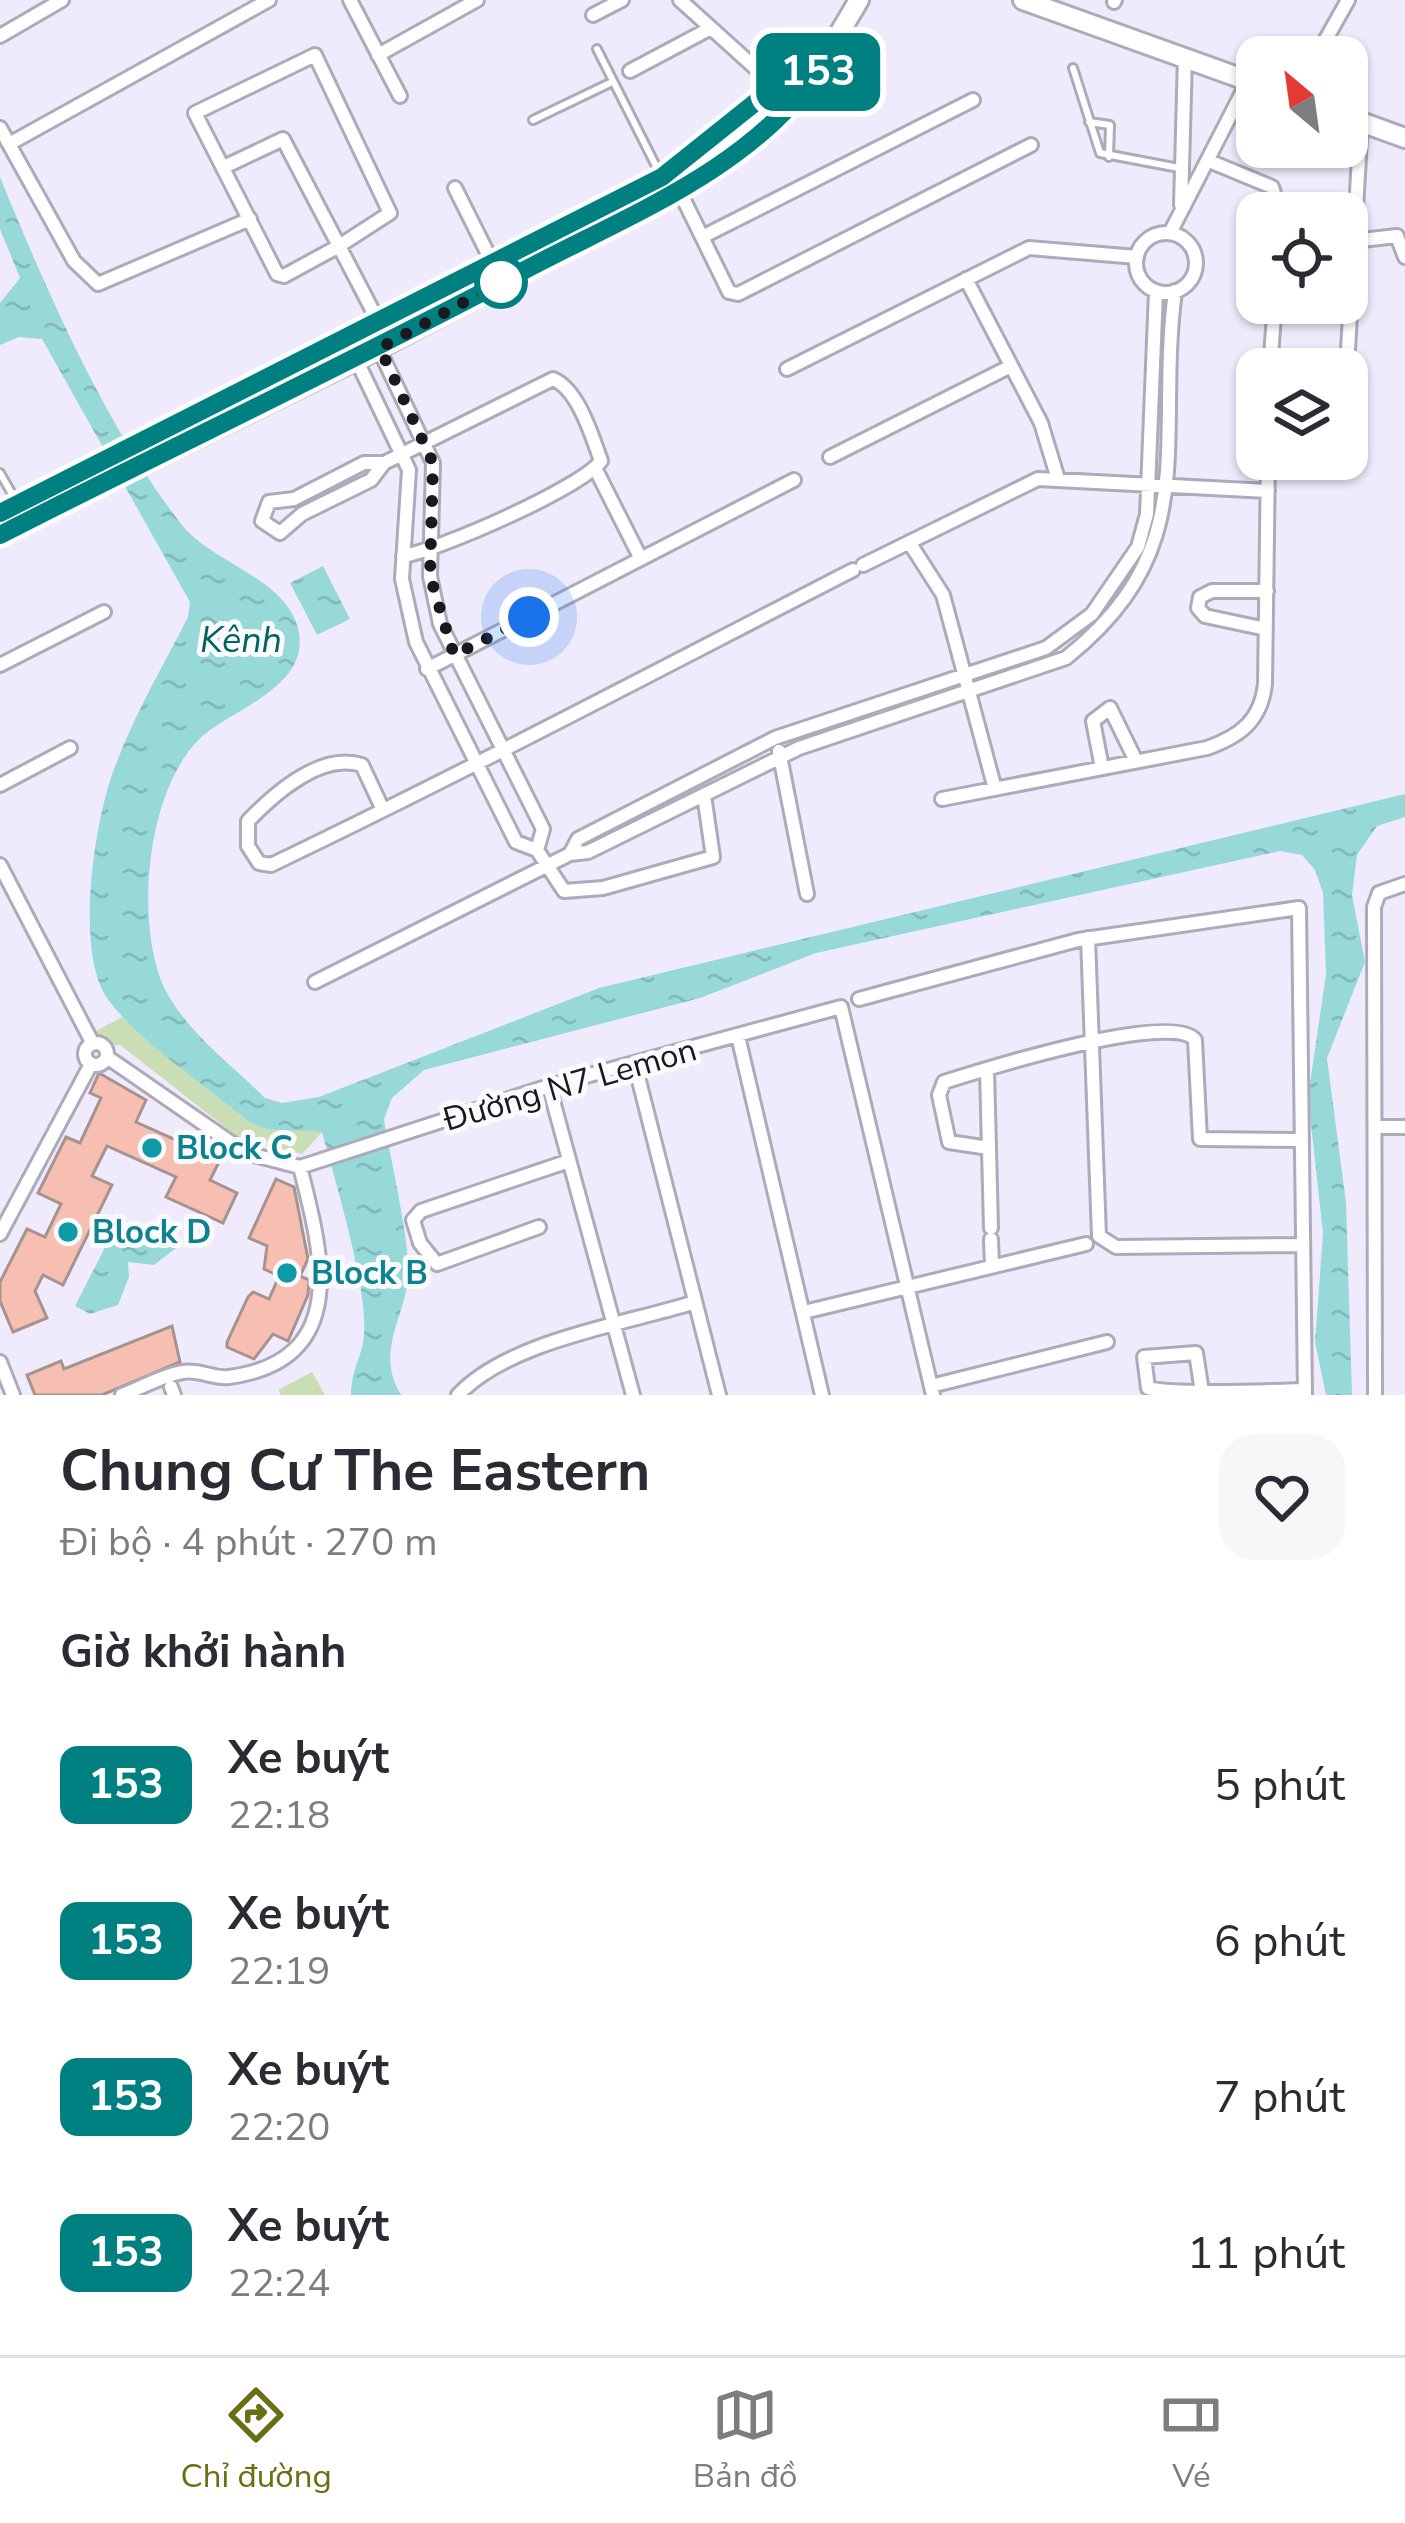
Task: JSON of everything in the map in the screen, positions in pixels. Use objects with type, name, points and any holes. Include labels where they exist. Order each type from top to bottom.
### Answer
[{"type":"street","points":[[0,36],[62,0]]},
{"type":"street","points":[[9,144],[269,0]]},
{"type":"street","points":[[350,0],[400,96]]},
{"type":"street","points":[[378,55],[477,0]]},
{"type":"street","points":[[593,15],[622,0]]},
{"type":"street","points":[[680,0],[794,103]]},
{"type":"street","points":[[160,443],[380,348],[679,190],[794,103],[859,0]]},
{"type":"street","points":[[1023,0],[1236,76]]},
{"type":"street","points":[[1328,36],[1348,0]]},
{"type":"street","points":[[630,71],[711,28]]},
{"type":"street","points":[[315,55],[391,211],[339,246],[280,276],[250,219],[195,112],[315,55]]},
{"type":"street","points":[[1181,206],[1186,56]]},
{"type":"street","points":[[0,535],[105,471],[346,338],[662,177],[776,86],[821,66]]},
{"type":"street","points":[[702,237],[973,100]]},
{"type":"street","points":[[1170,233],[1236,112]]},
{"type":"street","points":[[1368,125],[1405,138]]},
{"type":"street","points":[[0,128],[74,261],[98,284],[250,219]]},
{"type":"street","points":[[224,167],[284,139],[339,246],[425,442],[436,484],[430,551],[434,602],[454,655],[543,829],[537,850]]},
{"type":"street","points":[[679,190],[729,292],[738,294],[1031,145]]},
{"type":"street","points":[[1209,160],[1273,192]]},
{"type":"street","points":[[454,188],[492,262]]},
{"type":"street","points":[[1170,233],[1188,242],[1196,260],[1191,280],[1175,292],[1156,291],[1141,279],[1137,257],[1151,237],[1170,233]]},
{"type":"street","points":[[1368,240],[1397,236],[1405,257]]},
{"type":"street","points":[[787,369],[1030,248],[1137,257]]},
{"type":"street","points":[[966,279],[1054,454],[1058,479]]},
{"type":"street","points":[[570,854],[578,839],[775,738],[1046,648],[1092,614],[1138,547],[1149,486],[1156,291]]},
{"type":"street","points":[[315,982],[570,854],[588,852],[781,757],[1066,658],[1117,612],[1138,584],[1155,544],[1165,487],[1175,292]]},
{"type":"street","points":[[346,338],[403,454],[411,488],[403,556],[405,609],[428,669],[516,842],[537,850],[556,885],[577,893],[713,857],[704,795]]},
{"type":"street","points":[[830,457],[1011,366]]},
{"type":"street","points":[[384,463],[371,480],[302,514],[280,533],[262,521],[268,502],[294,499],[364,463],[384,463],[558,379],[590,432],[601,461],[596,468],[430,551],[403,556]]},
{"type":"street","points":[[596,468],[641,559]]},
{"type":"street","points":[[9,509],[105,471]]},
{"type":"street","points":[[383,810],[362,765],[332,764],[275,793],[248,821],[248,846],[259,863],[271,865],[383,810],[503,750],[1027,482],[1058,479],[1268,491]]},
{"type":"street","points":[[428,669],[794,480]]},
{"type":"street","points":[[942,799],[1207,748],[1242,732],[1263,706],[1268,480]]},
{"type":"street","points":[[909,542],[943,595],[968,674],[995,789]]},
{"type":"street","points":[[1266,628],[1205,616],[1198,608],[1200,597],[1212,591],[1267,591]]},
{"type":"street","points":[[0,664],[104,612]]},
{"type":"street","points":[[1102,768],[1093,721],[1110,708],[1136,761]]},
{"type":"street","points":[[775,738],[807,894]]},
{"type":"street","points":[[0,785],[70,748]]},
{"type":"street","points":[[0,865],[93,1044],[105,1047],[107,1057],[246,1153],[300,1167],[323,1272],[304,1339],[286,1354],[230,1377],[184,1372],[122,1395]]},
{"type":"street","points":[[1375,1395],[1374,907],[1379,893],[1405,884]]},
{"type":"street","points":[[859,999],[1088,938],[1299,908],[1305,1392],[1202,1393],[1150,1391],[1144,1357],[1196,1353],[1202,1393]]},
{"type":"street","points":[[1088,938],[1095,1215],[1103,1242],[1116,1247],[1303,1245]]},
{"type":"street","name":"Đường N7 Lemon","points":[[300,1167],[550,1086],[841,1007],[909,1284]]},
{"type":"street","points":[[989,1148],[952,1145],[939,1095],[944,1082],[1140,1032],[1190,1033],[1195,1045],[1200,1138],[1300,1140]]},
{"type":"street","points":[[738,1036],[822,1395]]},
{"type":"street","points":[[91,1064],[85,1055],[93,1044]]},
{"type":"street","points":[[0,1234],[91,1064],[107,1057]]},
{"type":"street","points":[[634,1065],[719,1395]]},
{"type":"street","points":[[988,1070],[992,1266]]},
{"type":"street","points":[[550,1086],[633,1395]]},
{"type":"street","points":[[1377,1127],[1405,1127]]},
{"type":"street","points":[[539,1227],[437,1264],[420,1243],[413,1220],[421,1211],[569,1161]]},
{"type":"street","points":[[804,1312],[1087,1244]]},
{"type":"street","points":[[909,1284],[932,1391],[1107,1342]]},
{"type":"street","points":[[458,1395],[490,1366],[692,1303]]},
{"type":"street","points":[[0,1362],[8,1393]]},
{"type":"lane","points":[[597,49],[610,83],[662,177]]},
{"type":"lane","points":[[1073,68],[1097,149],[1109,157],[1182,168]]},
{"type":"lane","points":[[532,120],[610,83]]},
{"type":"lane","points":[[1089,122],[1109,125],[1109,157]]},
{"type":"lane","points":[[0,473],[9,509]]},
{"type":"shaded area","points":[[124,1016],[249,1122],[322,1132],[302,1154],[239,1138],[120,1045],[85,1045],[83,1038]]},
{"type":"shaded area","points":[[312,1372],[325,1395],[281,1395],[278,1390]]},
{"type":"water","name":"Kênh","points":[[0,177],[80,356],[153,485],[194,538],[281,599],[299,633],[299,651],[282,681],[205,734],[185,756],[158,820],[148,894],[156,963],[166,991],[198,1035],[265,1098],[282,1103],[319,1097],[599,988],[1405,794],[1405,817],[1377,826],[1357,855],[1352,895],[1365,962],[1327,1058],[1346,1203],[1352,1395],[1326,1395],[1315,1342],[1323,1233],[1308,1097],[1326,974],[1323,893],[1315,870],[1302,855],[1280,851],[816,953],[700,998],[424,1070],[392,1098],[384,1119],[408,1263],[391,1350],[401,1395],[351,1395],[363,1342],[362,1298],[322,1132],[267,1129],[249,1122],[139,1033],[109,1001],[98,980],[92,953],[91,890],[105,797],[128,734],[188,617],[190,602],[42,339],[19,337],[0,345],[0,303],[20,278],[0,229]]},
{"type":"water","points":[[323,566],[350,619],[317,635],[290,583]]},
{"type":"water","points":[[119,1220],[176,1248],[154,1265],[128,1262],[129,1277],[118,1305],[90,1314],[75,1306]]},
{"type":"building","points":[[99,1073],[146,1100],[136,1122],[220,1160],[210,1180],[237,1193],[223,1223],[166,1197],[176,1177],[107,1146],[92,1176],[112,1185],[63,1285],[43,1275],[35,1291],[47,1318],[13,1332],[0,1301],[0,1282],[27,1229],[45,1237],[61,1204],[38,1193],[66,1137],[80,1143],[101,1098],[90,1093]]},
{"type":"building","name":"Block B","points":[[276,1179],[294,1187],[308,1259],[300,1276],[309,1280],[308,1295],[288,1341],[273,1334],[254,1359],[227,1347],[227,1342],[248,1297],[253,1292],[269,1299],[279,1276],[264,1269],[267,1246],[249,1238]]},
{"type":"building","points":[[172,1326],[180,1362],[102,1395],[35,1395],[27,1375],[61,1361],[64,1369]]},
{"type":"bus line","name":"153","points":[[0,513],[662,177],[754,109],[776,86],[821,66],[794,103],[679,190],[380,348],[0,535]]},
{"type":"place","name":"Block C","points":[[152,1148]]},
{"type":"place","name":"Block D","points":[[68,1232]]},
{"type":"place","name":"Block B","points":[[287,1273]]},
{"type":"route","points":[[501,282],[380,348],[433,463],[430,576],[440,624],[454,655],[529,617]]}]
